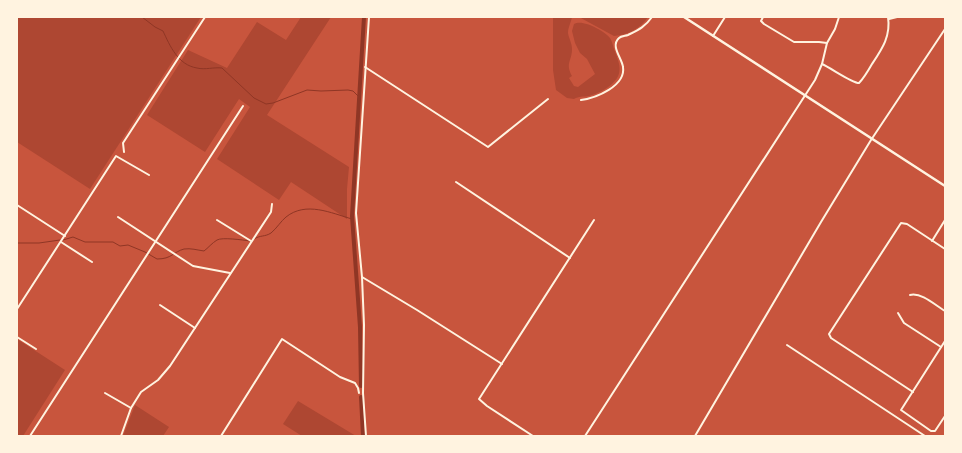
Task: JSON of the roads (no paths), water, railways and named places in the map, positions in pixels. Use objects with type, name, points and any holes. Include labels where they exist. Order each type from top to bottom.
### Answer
[{"type":"street","points":[[124,152],[123,143],[205,17]]},
{"type":"street","points":[[366,436],[363,393],[364,325],[362,277],[356,213],[368,17]]},
{"type":"street","points":[[581,100],[600,95],[620,79],[623,74],[623,67],[616,48],[616,43],[619,38],[639,30],[646,25],[652,17]]},
{"type":"street","points":[[684,17],[945,186]]},
{"type":"street","points":[[713,36],[725,17]]},
{"type":"street","points":[[763,17],[761,21],[764,24],[794,42],[827,43]]},
{"type":"street","points":[[585,436],[805,95],[822,64],[827,43],[835,29],[839,17]]},
{"type":"street","points":[[822,64],[856,83],[862,80],[882,50],[887,39],[889,18],[897,17]]},
{"type":"street","points":[[695,436],[871,139],[945,29]]},
{"type":"street","points":[[365,67],[488,147],[548,99]]},
{"type":"street","points":[[30,436],[243,106]]},
{"type":"street","points":[[17,309],[116,156],[150,176]]},
{"type":"street","points":[[456,182],[570,258]]},
{"type":"street","points":[[121,436],[131,408],[141,392],[158,380],[170,366],[271,212],[272,204]]},
{"type":"street","points":[[17,205],[65,236]]},
{"type":"street","points":[[118,217],[193,266],[230,274]]},
{"type":"street","points":[[217,220],[251,241]]},
{"type":"street","points":[[533,436],[487,406],[479,399],[594,220]]},
{"type":"street","points":[[932,240],[945,220]]},
{"type":"street","points":[[913,392],[829,336],[830,332],[899,225],[902,223],[945,249]]},
{"type":"street","points":[[61,242],[92,262]]},
{"type":"street","points":[[362,277],[417,310],[502,365]]},
{"type":"street","points":[[910,295],[914,294],[921,296],[945,311]]},
{"type":"street","points":[[160,306],[195,328]]},
{"type":"street","points":[[898,313],[904,323],[941,347]]},
{"type":"street","points":[[17,337],[36,349]]},
{"type":"street","points":[[221,436],[282,340],[340,377],[355,383],[359,392]]},
{"type":"street","points":[[945,341],[901,410],[930,431],[935,431],[945,416]]},
{"type":"street","points":[[787,345],[925,436]]},
{"type":"street","points":[[105,393],[131,408]]},
{"type":"waterway","points":[[142,17],[163,31],[176,54],[185,63],[200,69],[222,68],[254,98],[266,104],[273,103],[307,90],[348,90],[353,91],[358,96]]},
{"type":"waterway","points":[[361,386],[360,327],[352,216],[364,17]]},
{"type":"waterway","points":[[254,239],[271,233],[286,217],[294,212],[302,210],[319,210],[352,219]]},
{"type":"waterway","points":[[63,240],[73,237],[85,242],[113,242],[120,246],[128,245],[157,259],[169,257],[184,249],[204,251],[215,241],[220,239],[250,241]]},
{"type":"waterway","points":[[17,243],[39,243],[60,240]]},
{"type":"waterway","points":[[361,397],[363,436]]}]
